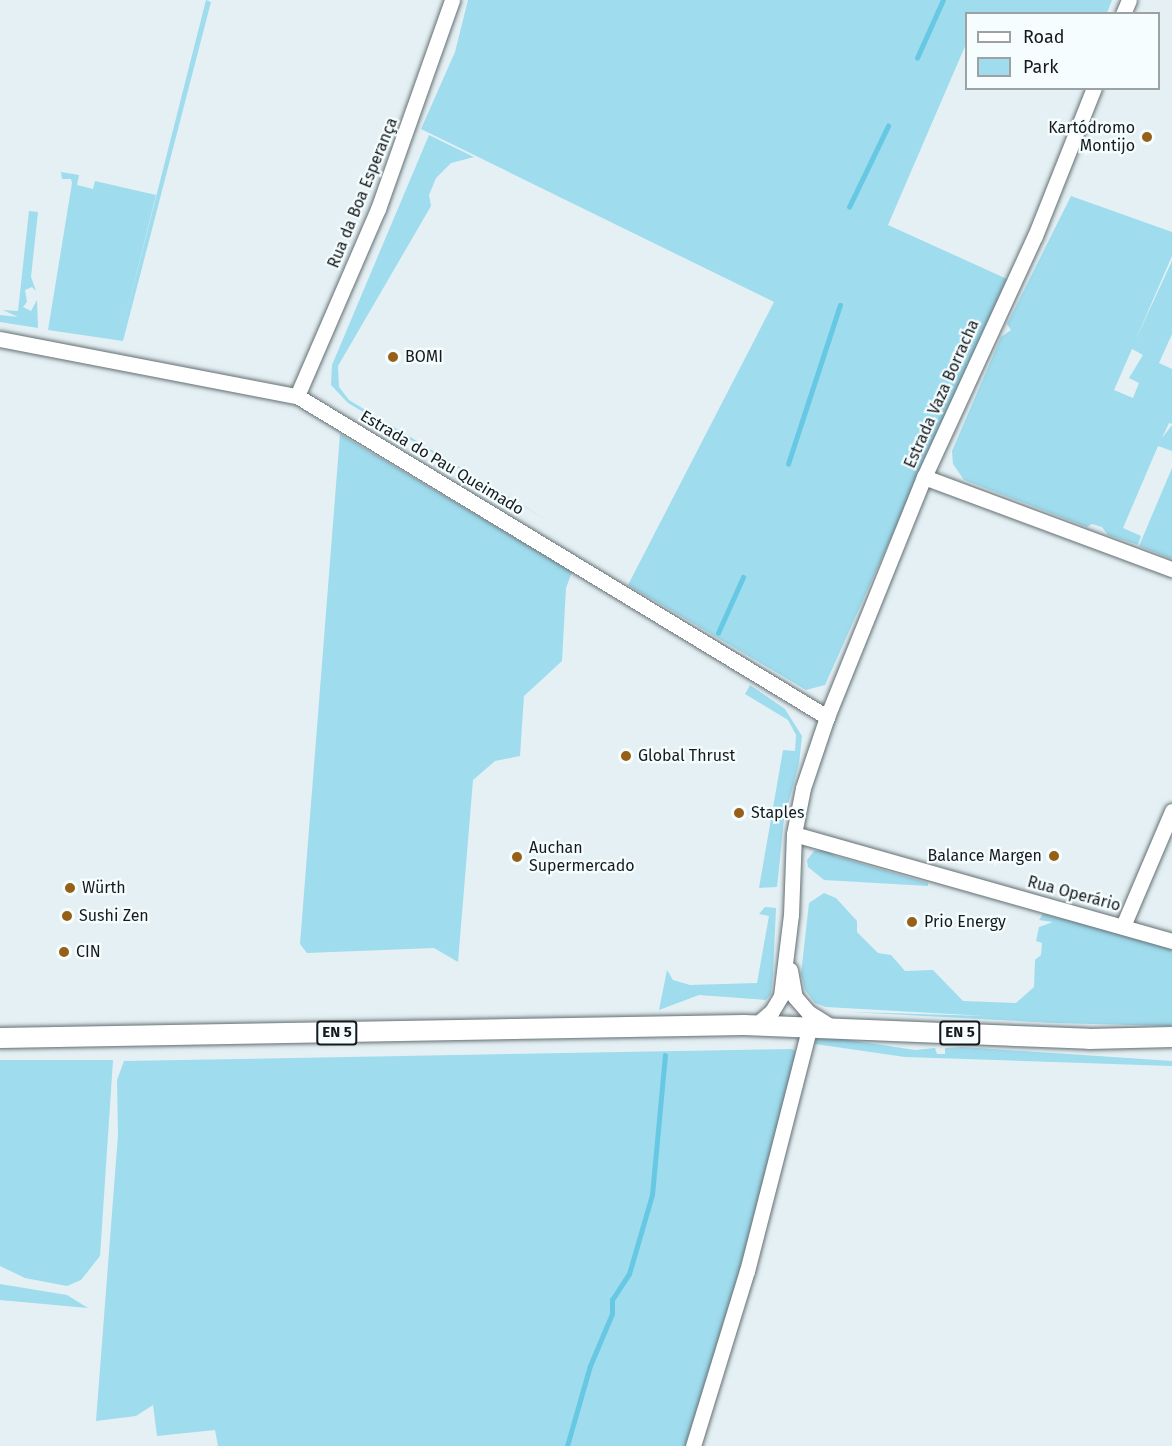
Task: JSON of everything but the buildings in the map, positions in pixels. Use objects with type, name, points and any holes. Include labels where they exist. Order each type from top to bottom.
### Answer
[{"type":"main road","name":"EN 5","points":[[0,1038],[810,1025],[1089,1039],[1172,1048]]},
{"type":"main road","name":"EN 5","points":[[1089,1039],[1172,1037]]},
{"type":"street","name":"Rua da Boa Esperança","points":[[297,396],[378,209],[452,0]]},
{"type":"street","name":"Estrada Vaza Borracha","points":[[788,950],[794,834],[803,788],[826,717],[924,477],[1035,236],[1093,90]]},
{"type":"street","name":"Estrada do Pau Queimado","points":[[0,339],[257,385],[297,396],[826,717]]},
{"type":"street","points":[[924,477],[1172,569]]},
{"type":"street","points":[[1123,926],[1172,811]]},
{"type":"street","name":"Rua Operário","points":[[794,834],[1172,940]]},
{"type":"street","points":[[756,1025],[780,1000],[788,950]]},
{"type":"street","points":[[788,950],[795,997],[808,1012],[831,1026]]},
{"type":"street","points":[[693,1446],[747,1271],[810,1025]]},
{"type":"green space","points":[[206,0],[211,2],[123,341],[48,330],[72,183],[71,179],[62,179],[61,172],[79,175],[77,185],[93,189],[95,181],[156,195],[122,331]]},
{"type":"green space","points":[[468,0],[1112,0],[1107,12],[965,12],[965,46],[888,225],[1007,279],[825,685],[806,690],[628,585],[774,302],[421,129],[455,52]]},
{"type":"green space","points":[[429,135],[474,157],[451,163],[436,178],[429,195],[431,206],[338,366],[339,387],[349,400],[547,520],[348,403],[331,385],[332,365]]},
{"type":"green space","points":[[1071,196],[1172,232],[1172,256],[1135,341],[1172,261],[1172,334],[1159,363],[1172,369],[1172,424],[1169,423],[1162,438],[1172,425],[1172,451],[1158,446],[1123,528],[1141,536],[1138,545],[1108,535],[1102,527],[1092,524],[1087,527],[964,480],[953,464],[952,451],[1001,337],[1011,330],[1007,324]],"holes":[[[1132,349],[1143,355],[1129,378],[1139,383],[1133,398],[1114,390]]]},
{"type":"green space","points":[[29,211],[38,212],[31,277],[36,291],[32,287],[25,290],[27,302],[23,307],[31,311],[37,300],[38,328],[0,322],[0,315],[18,317],[3,310],[18,311]]},
{"type":"green space","points":[[340,434],[572,572],[566,588],[562,661],[524,696],[520,756],[495,761],[473,780],[458,962],[434,948],[307,953],[300,944]]},
{"type":"green space","points":[[1172,468],[1172,559],[1139,546]]},
{"type":"green space","points":[[750,685],[785,709],[802,736],[799,764],[784,819],[777,887],[759,888],[783,750],[795,751],[796,735],[788,720],[745,694]]},
{"type":"green space","points":[[827,850],[835,856],[928,883],[928,886],[824,880],[808,867],[807,860],[814,851]]},
{"type":"green space","points":[[824,893],[836,898],[857,921],[857,932],[878,953],[891,955],[905,971],[933,970],[963,1001],[1016,1003],[1034,987],[1035,960],[1041,955],[1042,943],[1036,941],[1039,927],[1053,922],[1039,920],[1043,914],[1172,946],[1172,1026],[1053,1023],[851,1012],[986,1016],[826,1007],[815,1003],[805,990],[801,974],[809,903]]},
{"type":"green space","points":[[765,907],[776,908],[771,994],[766,1000],[699,995],[659,1010],[667,970],[673,980],[690,985],[757,983],[769,916],[759,914]]},
{"type":"green space","points":[[816,1035],[915,1050],[935,1048],[937,1054],[945,1054],[945,1048],[962,1047],[1172,1061],[1172,1066],[905,1057],[815,1044]]},
{"type":"green space","points":[[792,1049],[797,1052],[766,1182],[687,1446],[218,1446],[215,1430],[157,1436],[153,1405],[136,1416],[96,1421],[118,1135],[117,1080],[124,1061]]},
{"type":"green space","points":[[0,1060],[113,1060],[100,1256],[81,1280],[67,1286],[25,1278],[0,1266]]},
{"type":"green space","points":[[0,1284],[67,1295],[88,1308],[0,1300]]},
{"type":"waterway","points":[[917,58],[943,0]]},
{"type":"waterway","points":[[849,207],[888,126]]},
{"type":"waterway","points":[[788,464],[840,305]]},
{"type":"waterway","points":[[718,633],[743,577]]},
{"type":"waterway","points":[[567,1446],[590,1366],[612,1314],[612,1300],[629,1274],[652,1195],[665,1056]]},
{"type":"place","name":"Kartódromo Montijo","points":[[1147,137]]},
{"type":"place","name":"BOMI","points":[[393,357]]},
{"type":"place","name":"Global Thrust","points":[[626,756]]},
{"type":"place","name":"Staples","points":[[739,813]]},
{"type":"place","name":"Balance Margen","points":[[1054,856]]},
{"type":"place","name":"Auchan Supermercado","points":[[517,857]]},
{"type":"place","name":"Würth","points":[[70,888]]},
{"type":"place","name":"Sushi Zen","points":[[67,916]]},
{"type":"place","name":"Prio Energy","points":[[912,922]]},
{"type":"place","name":"CIN","points":[[64,952]]}]
